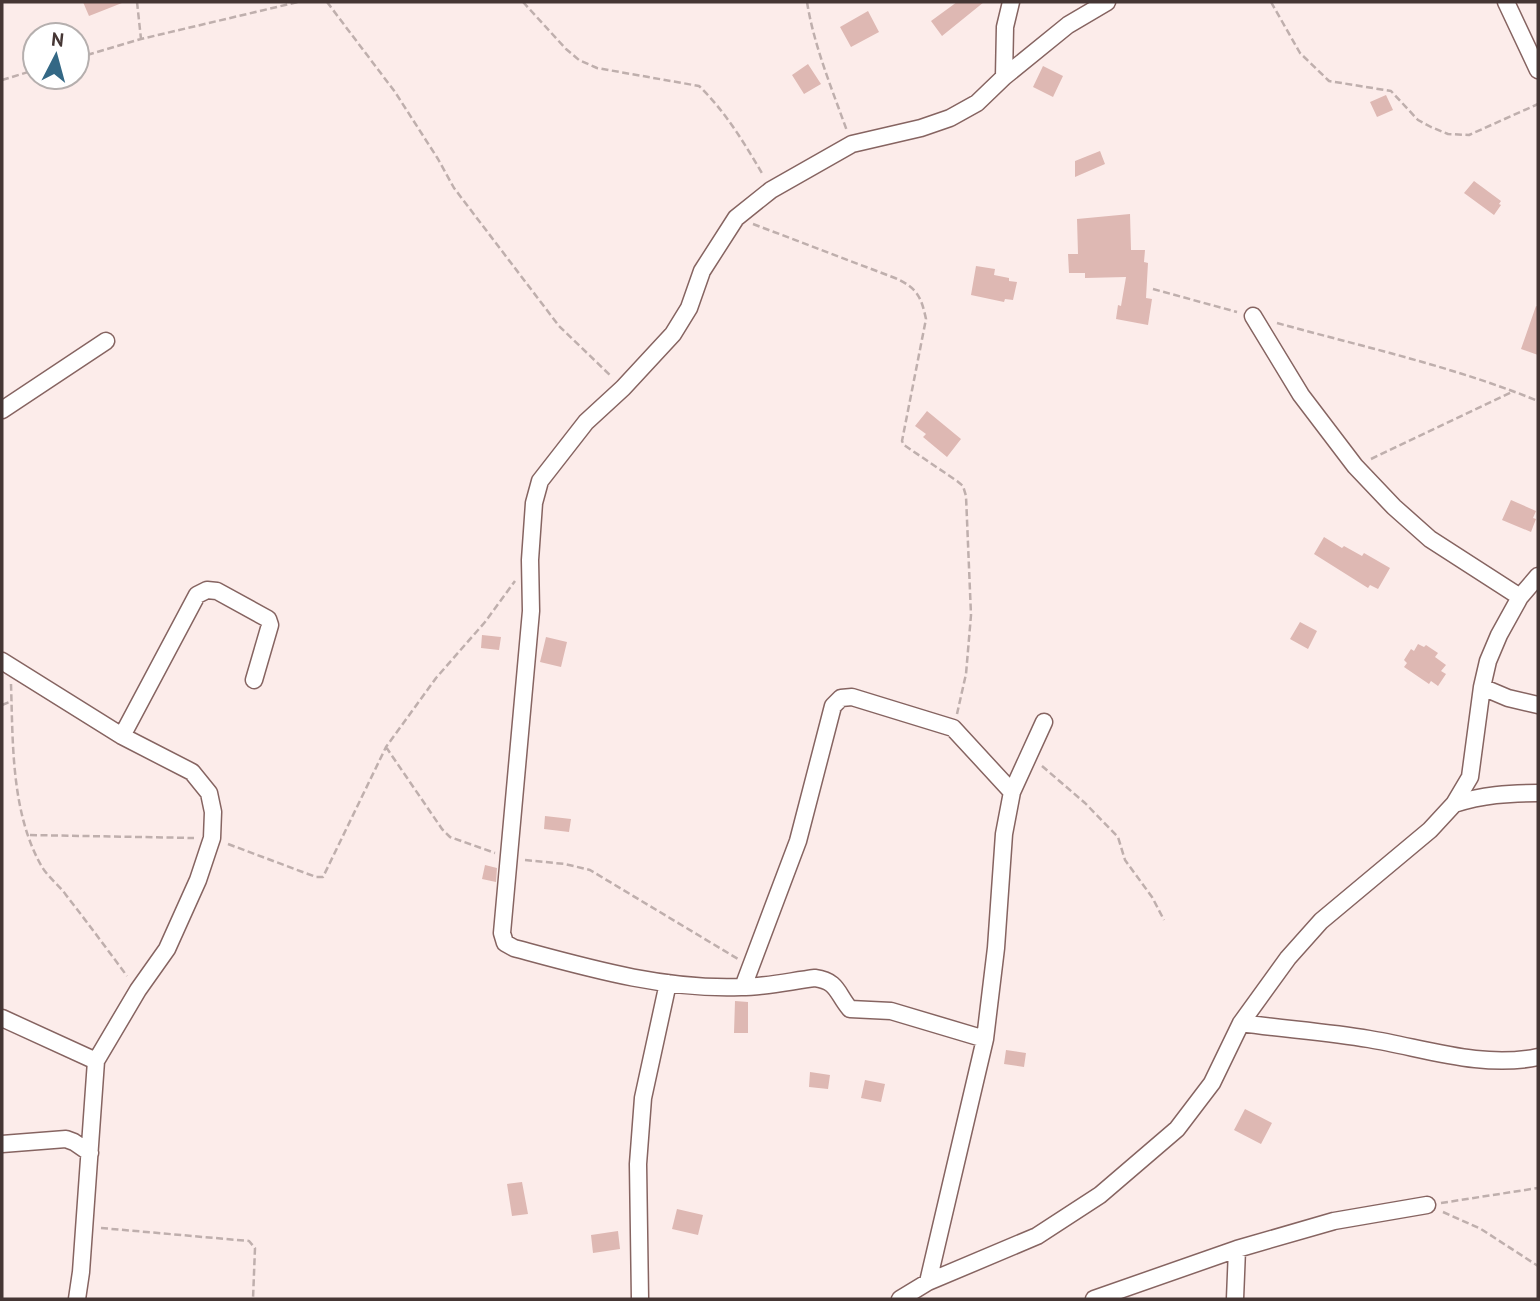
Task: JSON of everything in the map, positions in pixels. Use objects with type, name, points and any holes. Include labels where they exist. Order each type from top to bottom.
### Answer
[{"type":"street","points":[[1004,77],[1005,27],[1011,2]]},
{"type":"street","points":[[985,1039],[891,1011],[850,1009],[833,984],[825,979],[743,988],[668,983],[607,973],[514,948],[505,943],[502,933],[511,858],[531,611],[530,560],[534,503],[540,481],[586,422],[623,388],[681,322],[702,271],[736,218],[771,190],[852,144],[921,128],[950,118],[977,103],[1004,77],[1068,25],[1107,2]]},
{"type":"street","points":[[1506,2],[1538,69]]},
{"type":"street","points":[[1253,316],[1301,395],[1356,466],[1394,507],[1430,539],[1520,597]]},
{"type":"street","points":[[2,410],[106,341]]},
{"type":"street","points":[[900,1299],[928,1282],[1038,1236],[1100,1195],[1177,1129],[1212,1083],[1241,1023],[1288,958],[1321,921],[1430,830],[1454,804],[1470,777],[1488,661],[1520,597],[1538,576]]},
{"type":"street","points":[[122,736],[197,595],[206,590],[218,591],[268,619],[270,625],[254,680]]},
{"type":"street","points":[[6,664],[122,736],[192,772],[209,793],[213,812],[212,838],[198,880],[167,949],[138,990],[96,1061],[77,1299]]},
{"type":"street","points":[[1482,687],[1508,698],[1538,705]]},
{"type":"street","points":[[743,988],[798,841],[833,706],[841,698],[852,697],[953,728],[1012,792]]},
{"type":"street","points":[[928,1282],[985,1039],[996,948],[1004,834],[1012,792],[1044,722]]},
{"type":"street","points":[[1454,804],[1478,796],[1538,793]]},
{"type":"street","points":[[640,1299],[638,1164],[643,1098],[668,983]]},
{"type":"street","points":[[2,1018],[96,1061]]},
{"type":"street","points":[[1241,1023],[1368,1039],[1481,1059],[1538,1058]]},
{"type":"street","points":[[2,1143],[66,1139],[90,1153]]},
{"type":"street","points":[[1094,1299],[1237,1249],[1334,1221],[1427,1205]]},
{"type":"street","points":[[1235,1299],[1237,1249]]},
{"type":"path","points":[[137,2],[141,39]]},
{"type":"path","points":[[91,54],[141,39],[298,2]]},
{"type":"path","points":[[327,2],[395,92],[454,188],[559,326],[623,388]]},
{"type":"path","points":[[523,2],[579,60],[597,68],[699,86],[747,147],[771,190]]},
{"type":"path","points":[[807,2],[825,69],[852,144]]},
{"type":"path","points":[[1271,2],[1300,53],[1329,81],[1391,91],[1418,120],[1448,134],[1469,135],[1538,104]]},
{"type":"path","points":[[2,80],[21,74]]},
{"type":"path","points":[[736,218],[895,278],[911,286],[922,301],[926,319],[902,441],[963,486],[966,496],[971,615],[966,674],[953,728]]},
{"type":"path","points":[[1153,289],[1514,391],[1538,401]]},
{"type":"path","points":[[1356,466],[1514,391]]},
{"type":"path","points":[[30,835],[212,838],[316,877],[323,877],[387,747],[436,678],[485,622],[530,560]]},
{"type":"path","points":[[6,664],[12,701],[15,775],[21,809],[44,870],[64,892],[138,990]]},
{"type":"path","points":[[2,705],[12,701]]},
{"type":"path","points":[[387,747],[450,837],[511,858],[565,864],[590,870],[751,968]]},
{"type":"path","points":[[1029,755],[1086,803],[1118,837],[1125,860],[1152,897],[1164,920]]},
{"type":"path","points":[[1427,1205],[1538,1188]]},
{"type":"path","points":[[1427,1205],[1481,1230],[1538,1266]]},
{"type":"path","points":[[83,1226],[249,1241],[256,1248],[253,1299]]},
{"type":"building","points":[[83,2],[122,2],[122,3],[89,16]]},
{"type":"building","points":[[957,2],[984,2],[942,36],[931,21]]},
{"type":"building","points":[[868,11],[879,32],[851,47],[840,27]]},
{"type":"building","points":[[808,64],[821,84],[804,94],[792,75]]},
{"type":"building","points":[[1043,66],[1063,76],[1053,97],[1033,87]]},
{"type":"building","points":[[1386,95],[1393,110],[1377,117],[1370,102]]},
{"type":"building","points":[[1100,151],[1105,164],[1075,177],[1075,161]]},
{"type":"building","points":[[1474,181],[1501,201],[1494,215],[1464,193]]},
{"type":"building","points":[[1130,214],[1131,250],[1145,250],[1144,262],[1148,263],[1146,298],[1152,299],[1148,325],[1116,319],[1126,277],[1085,278],[1085,273],[1069,273],[1068,254],[1078,254],[1077,219]]},
{"type":"building","points":[[976,266],[995,269],[994,275],[1017,282],[1013,300],[1005,299],[1004,302],[971,295]]},
{"type":"building","points":[[1536,306],[1538,307],[1538,355],[1521,349]]},
{"type":"building","points":[[927,411],[961,439],[947,457],[923,437],[926,434],[915,426]]},
{"type":"building","points":[[1511,500],[1536,511],[1531,532],[1502,520]]},
{"type":"building","points":[[1324,537],[1362,556],[1364,553],[1390,568],[1378,589],[1370,585],[1368,588],[1314,554]]},
{"type":"building","points":[[1300,622],[1317,631],[1308,649],[1290,639]]},
{"type":"building","points":[[482,635],[501,637],[499,650],[481,648]]},
{"type":"building","points":[[546,637],[567,642],[561,667],[540,662]]},
{"type":"building","points":[[1418,644],[1424,647],[1426,645],[1438,653],[1435,657],[1446,665],[1441,671],[1446,674],[1438,686],[1431,681],[1429,684],[1404,667],[1407,663],[1404,660]]},
{"type":"building","points":[[545,816],[571,819],[569,832],[544,829]]},
{"type":"building","points":[[485,865],[497,868],[496,882],[482,879]]},
{"type":"building","points":[[735,1001],[748,1002],[748,1033],[734,1033]]},
{"type":"building","points":[[1006,1050],[1026,1053],[1024,1067],[1004,1064]]},
{"type":"building","points":[[810,1072],[830,1075],[828,1089],[809,1087]]},
{"type":"building","points":[[865,1080],[885,1084],[881,1102],[861,1098]]},
{"type":"building","points":[[1245,1109],[1272,1123],[1261,1144],[1234,1130]]},
{"type":"building","points":[[522,1182],[528,1214],[512,1216],[507,1184]]},
{"type":"building","points":[[677,1209],[703,1215],[698,1235],[672,1229]]},
{"type":"building","points":[[618,1231],[620,1249],[593,1253],[591,1235]]}]
